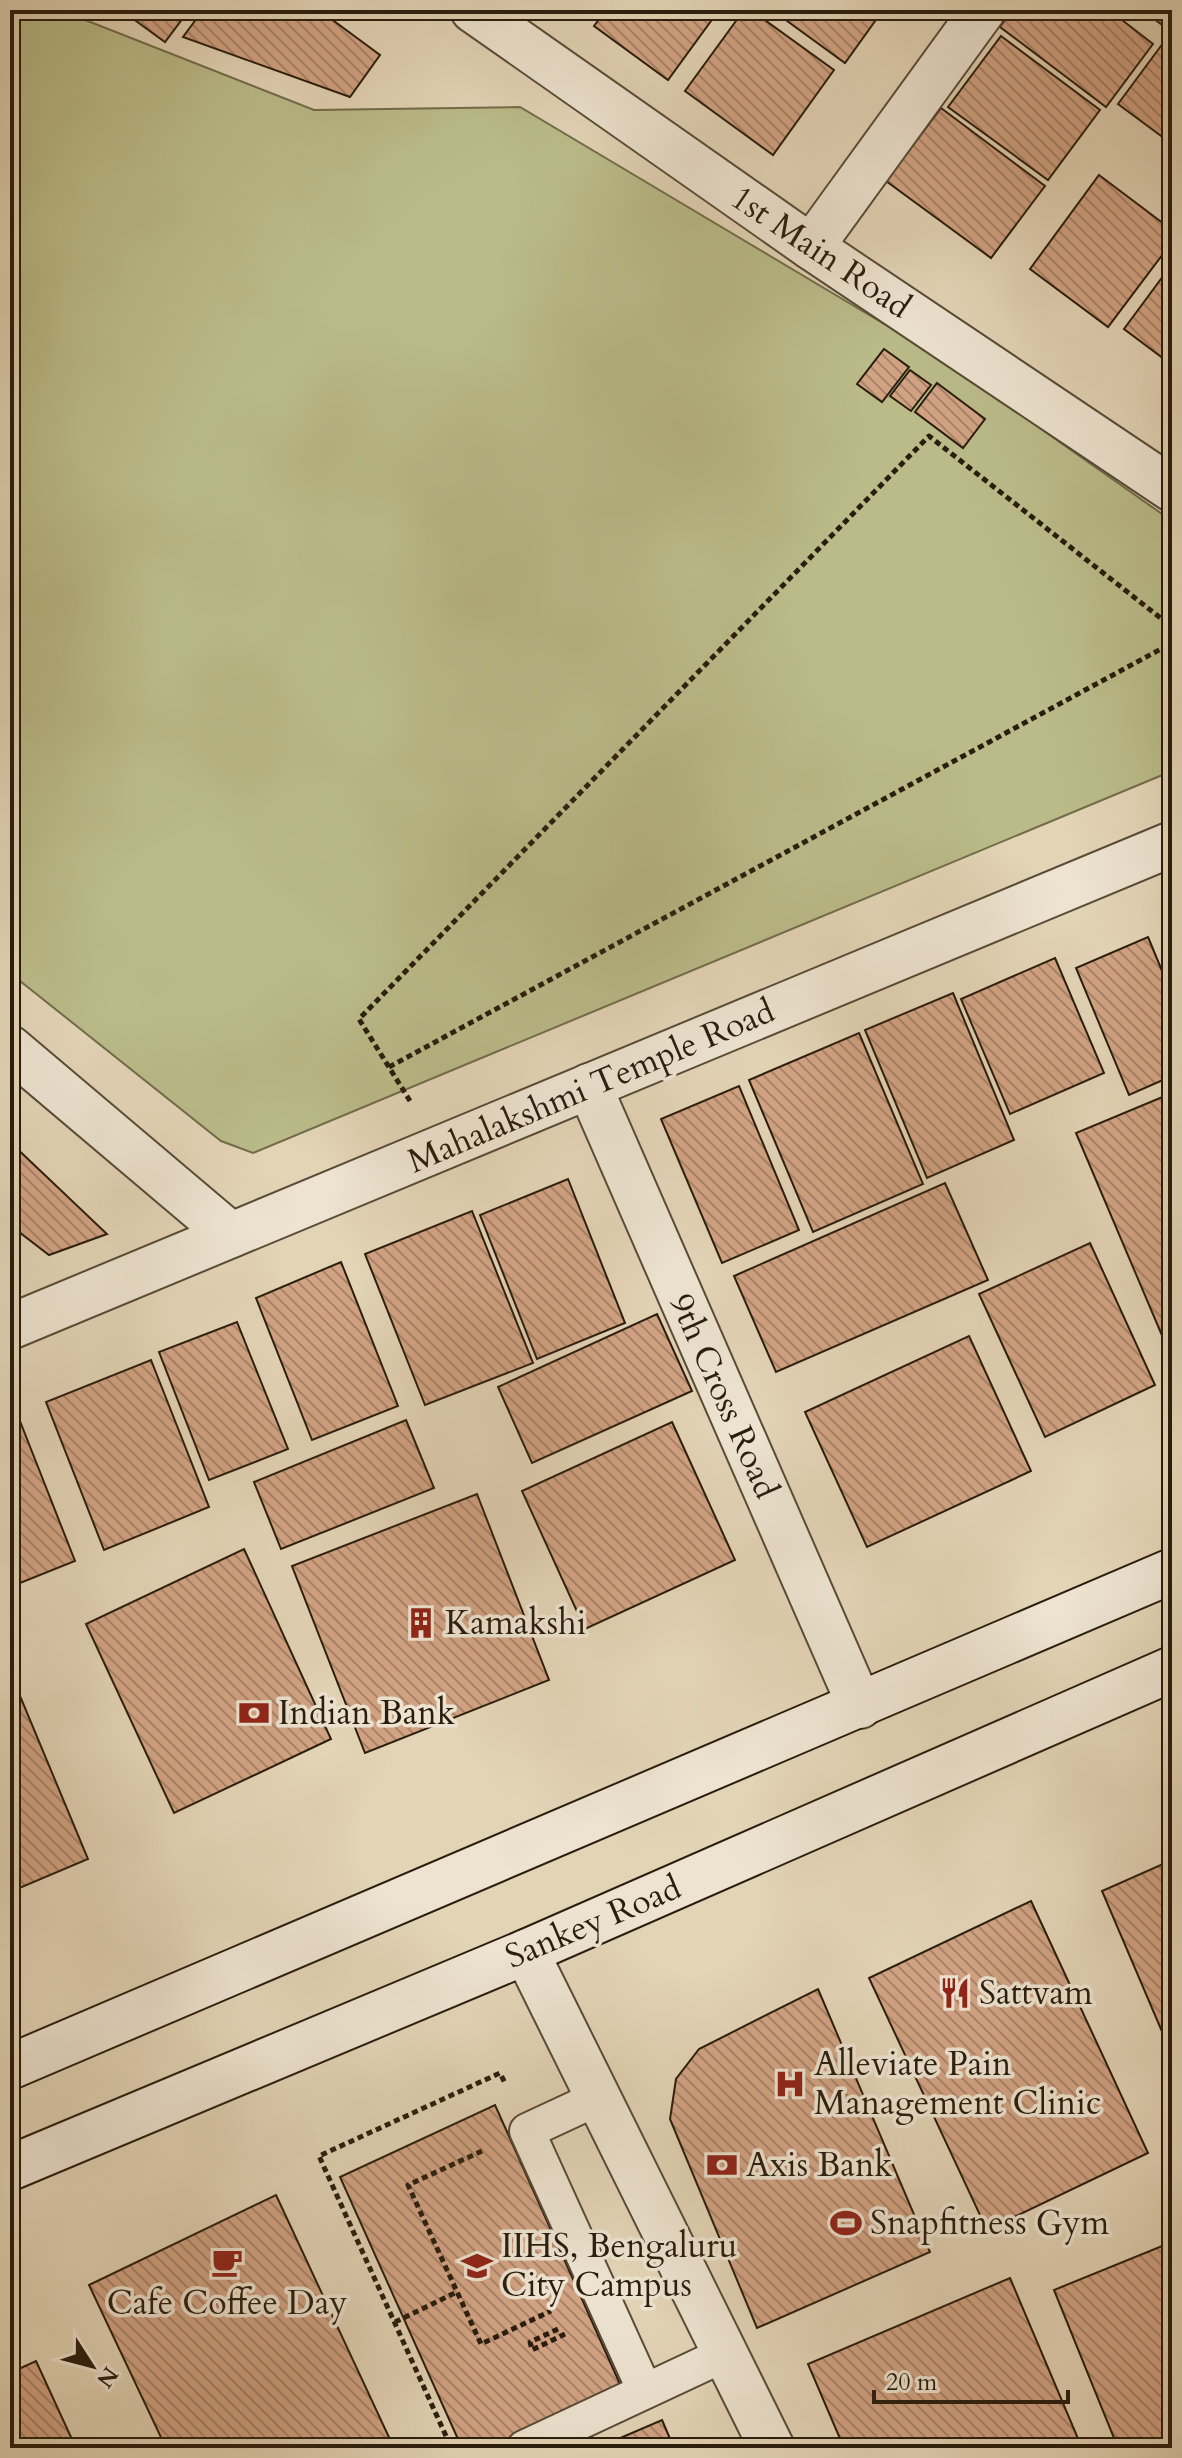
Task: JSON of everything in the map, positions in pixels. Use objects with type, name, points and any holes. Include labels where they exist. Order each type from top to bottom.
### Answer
[{"type":"street","name":"1st Main Road","points":[[473,10],[811,247],[1172,489]]},
{"type":"street","points":[[811,247],[983,10]]},
{"type":"street","name":"Mahalakshmi Temple Road","points":[[10,1327],[1172,844]]},
{"type":"street","points":[[10,1048],[231,1235]]},
{"type":"street","name":"9th Cross Road","points":[[589,1086],[860,1706]]},
{"type":"street","points":[[12,2064],[1172,1571]]},
{"type":"street","name":"Sankey Road","points":[[10,2168],[526,1952],[1172,1669]]},
{"type":"street","points":[[526,1952],[772,2448]]},
{"type":"lane","points":[[598,2098],[527,2131],[645,2391]]},
{"type":"lane","points":[[524,2448],[725,2354]]},
{"type":"path","points":[[1172,627],[929,436],[359,1019],[389,1067],[1172,643]]},
{"type":"path","points":[[446,2436],[319,2156],[500,2073],[527,2131]]},
{"type":"path","points":[[484,2150],[408,2185],[481,2344],[562,2306],[573,2331],[610,2314]]},
{"type":"path","points":[[395,2322],[457,2292]]},
{"type":"path","points":[[558,2329],[530,2342],[532,2350],[563,2335]]},
{"type":"green space","points":[[10,10],[60,10],[314,110],[520,107],[933,353],[1172,521],[1172,771],[253,1153],[221,1141],[10,973]]},
{"type":"building","points":[[121,10],[189,10],[165,42]]},
{"type":"building","points":[[203,10],[319,10],[380,55],[350,97],[183,37]]},
{"type":"building","points":[[606,10],[719,10],[668,80],[594,26]]},
{"type":"building","points":[[744,10],[751,10],[834,70],[773,155],[685,91]]},
{"type":"building","points":[[772,10],[883,10],[845,63]]},
{"type":"building","points":[[1012,10],[1109,10],[1153,44],[1106,107],[1000,27]]},
{"type":"building","points":[[1142,10],[1172,10],[1172,18],[1165,27]]},
{"type":"building","points":[[1172,31],[1172,144],[1118,104]]},
{"type":"building","points":[[1001,36],[1100,110],[1048,180],[948,107]]},
{"type":"building","points":[[941,108],[1045,186],[991,258],[886,181]]},
{"type":"building","points":[[1099,175],[1172,230],[1172,242],[1108,327],[1030,269]]},
{"type":"building","points":[[1172,264],[1172,365],[1124,329]]},
{"type":"building","points":[[884,349],[909,367],[882,402],[857,384]]},
{"type":"building","points":[[910,370],[931,385],[911,411],[890,396]]},
{"type":"building","points":[[937,383],[985,419],[963,448],[915,412]]},
{"type":"building","points":[[1148,937],[1172,995],[1172,1076],[1129,1095],[1076,968]]},
{"type":"building","points":[[1055,958],[1104,1073],[1010,1114],[961,999]]},
{"type":"building","points":[[953,993],[1014,1140],[927,1178],[865,1030]]},
{"type":"building","points":[[859,1033],[923,1184],[813,1232],[749,1080]]},
{"type":"building","points":[[739,1086],[799,1230],[722,1263],[661,1119]]},
{"type":"building","points":[[1172,1093],[1172,1359],[1076,1133]]},
{"type":"building","points":[[10,1142],[107,1234],[49,1255],[10,1225]]},
{"type":"building","points":[[568,1179],[625,1323],[537,1359],[480,1215]]},
{"type":"building","points":[[945,1183],[988,1280],[776,1372],[734,1276]]},
{"type":"building","points":[[472,1211],[533,1363],[425,1405],[365,1254]]},
{"type":"building","points":[[1090,1243],[1155,1385],[1045,1437],[979,1294]]},
{"type":"building","points":[[341,1262],[398,1406],[312,1440],[256,1298]]},
{"type":"building","points":[[657,1314],[692,1391],[532,1463],[498,1387]]},
{"type":"building","points":[[237,1322],[288,1449],[209,1480],[159,1352]]},
{"type":"building","points":[[969,1336],[1031,1471],[867,1547],[805,1412]]},
{"type":"building","points":[[151,1360],[209,1507],[104,1550],[46,1402]]},
{"type":"building","points":[[16,1411],[75,1561],[10,1587],[10,1414]]},
{"type":"building","points":[[406,1420],[434,1488],[281,1549],[254,1482]]},
{"type":"building","points":[[672,1422],[735,1560],[585,1629],[522,1491]]},
{"type":"building","name":"Kamakshi","points":[[477,1494],[549,1680],[365,1753],[292,1566]]},
{"type":"building","points":[[244,1549],[331,1739],[174,1813],[86,1624]]},
{"type":"building","points":[[10,1672],[88,1859],[10,1892]]},
{"type":"building","points":[[1172,1860],[1172,2055],[1102,1891]]},
{"type":"building","points":[[1031,1901],[1148,2153],[987,2230],[869,1978]]},
{"type":"building","points":[[818,1989],[930,2252],[757,2328],[670,2119],[676,2079],[699,2049]]},
{"type":"building","name":"IIHS, Bengaluru City Campus","points":[[495,2105],[624,2393],[504,2448],[462,2448],[340,2177]]},
{"type":"building","points":[[276,2195],[394,2448],[166,2448],[89,2285]]},
{"type":"building","points":[[1172,2242],[1172,2448],[1118,2448],[1054,2290]]},
{"type":"building","points":[[1010,2278],[1082,2448],[844,2448],[808,2364]]},
{"type":"building","points":[[36,2361],[76,2448],[10,2448],[10,2373]]},
{"type":"building","points":[[662,2420],[674,2448],[597,2448]]},
{"type":"place","name":"Kamakshi","points":[[421,1623]]},
{"type":"place","name":"Indian Bank","points":[[254,1713]]},
{"type":"place","name":"Sattvam","points":[[955,1993]]},
{"type":"place","name":"Alleviate Pain Management Clinic","points":[[790,2084]]},
{"type":"place","name":"Axis Bank","points":[[722,2165]]},
{"type":"place","name":"Snapfitness Gym","points":[[846,2223]]},
{"type":"place","name":"Cafe Coffee Day","points":[[227,2262]]},
{"type":"place","name":"IIHS, Bengaluru City Campus","points":[[477,2266]]}]
